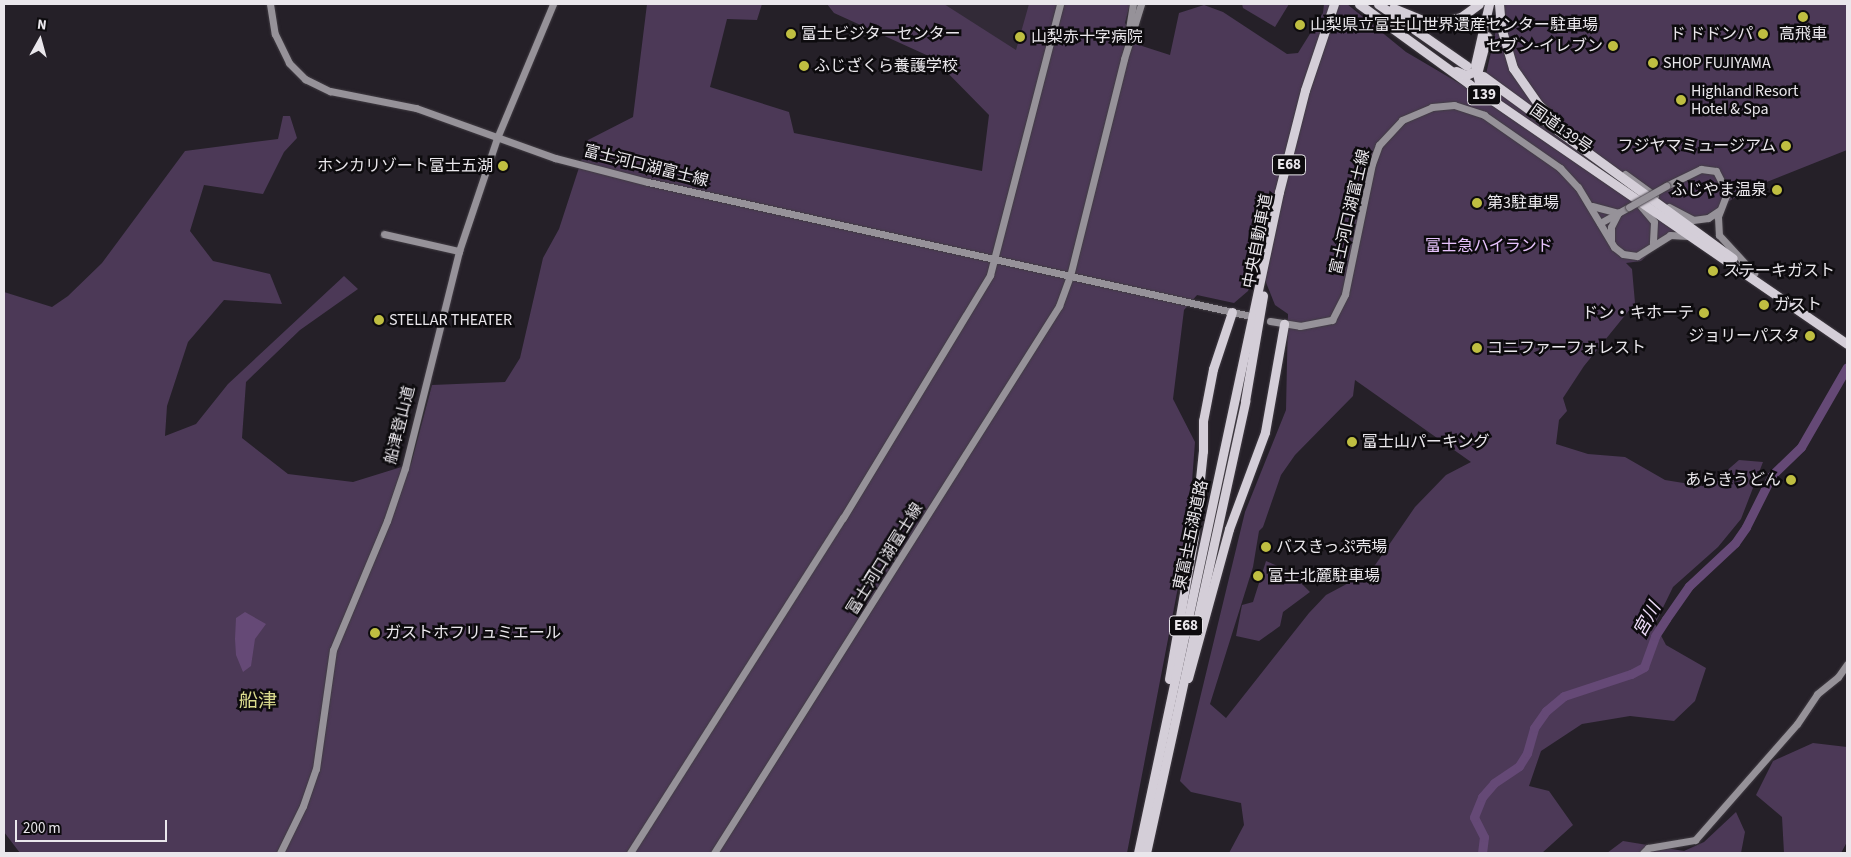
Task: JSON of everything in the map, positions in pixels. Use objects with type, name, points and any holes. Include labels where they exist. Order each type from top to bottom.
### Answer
[{"type":"highway","name":"中央自動車道","points":[[1235,399],[1289,150],[1316,55],[1334,4]]},
{"type":"highway","name":"中央自動車道","points":[[1245,402],[1267,262],[1282,193],[1308,91],[1339,4]]},
{"type":"highway","name":"国道139号","points":[[1359,4],[1522,120],[1847,344]]},
{"type":"highway","name":"139","points":[[1378,4],[1467,66]]},
{"type":"highway","points":[[1386,4],[1407,16],[1433,21],[1461,17],[1479,4]]},
{"type":"highway","points":[[1489,4],[1476,55],[1479,74],[1486,91],[1522,120]]},
{"type":"highway","points":[[1479,74],[1493,4]]},
{"type":"highway","points":[[1498,4],[1504,42],[1521,81],[1538,104],[1591,153]]},
{"type":"highway","points":[[1418,47],[1460,73],[1479,74]]},
{"type":"highway","name":"国道139号","points":[[1479,74],[1591,153],[1754,273],[1847,337]]},
{"type":"highway","points":[[1159,748],[1194,536],[1203,421],[1213,369],[1232,312]]},
{"type":"highway","name":"E68","points":[[1178,696],[1186,685],[1229,529],[1265,432],[1284,324]]},
{"type":"highway","name":"東富士五湖道路","points":[[1138,853],[1235,399]]},
{"type":"highway","name":"東富士五湖道路","points":[[1146,853],[1178,696],[1245,402]]},
{"type":"main road","name":"富士河口湖富士線","points":[[270,4],[280,48],[305,79],[330,91],[416,108],[555,158],[648,182],[1246,315]]},
{"type":"main road","name":"船津登山道","points":[[280,853],[303,806],[316,769],[334,650],[405,468],[459,251],[497,138],[553,4]]},
{"type":"main road","points":[[630,853],[843,518],[990,275],[996,260],[1060,4]]},
{"type":"main road","name":"富士河口湖富士線","points":[[1124,59],[1134,4]]},
{"type":"main road","name":"富士河口湖富士線","points":[[714,853],[1051,322],[1070,276],[1124,59],[1141,4]]},
{"type":"main road","name":"富士河口湖富士線","points":[[1270,321],[1284,324],[1316,325],[1332,320],[1339,310],[1375,155],[1393,127],[1422,109],[1454,105],[1484,114],[1560,168],[1591,205],[1611,243],[1617,250],[1630,256],[1644,253],[1653,243],[1674,234],[1689,236],[1700,242]]},
{"type":"main road","points":[[1591,153],[1686,217],[1701,220],[1721,209]]},
{"type":"main road","points":[[1600,223],[1666,186],[1701,169],[1713,170],[1726,188],[1718,228],[1722,242],[1754,273]]},
{"type":"main road","points":[[1612,182],[1651,216],[1655,228],[1653,243]]},
{"type":"main road","points":[[1591,205],[1604,212],[1618,213]]},
{"type":"main road","points":[[1611,243],[1611,227],[1618,213]]},
{"type":"main road","points":[[384,234],[459,251]]},
{"type":"main road","points":[[1642,853],[1648,848],[1695,840],[1797,724],[1817,694],[1838,677],[1847,664]]},
{"type":"shaded area","name":"山梨赤十字病院","points":[[942,4],[1057,4],[1040,71]]},
{"type":"shaded area","points":[[245,612],[266,624],[255,639],[251,666],[243,672],[236,655],[235,639],[236,618]]},
{"type":"green space","name":"富士急ハイランド","points":[[647,4],[762,4],[757,20],[727,19],[710,87],[789,112],[794,133],[982,171],[989,115],[933,58],[834,13],[827,4],[944,4],[1016,50],[1029,4],[1130,4],[1125,23],[1142,46],[1170,55],[1179,13],[1204,5],[1223,12],[1287,54],[1298,53],[1323,13],[1324,4],[1347,4],[1406,52],[1481,96],[1502,4],[1847,4],[1847,150],[1749,189],[1659,244],[1641,261],[1626,263],[1632,269],[1635,303],[1584,366],[1563,398],[1567,411],[1559,420],[1556,444],[1588,454],[1625,457],[1665,480],[1708,487],[1739,460],[1763,462],[1741,519],[1718,547],[1673,587],[1655,624],[1666,645],[1706,668],[1695,701],[1674,721],[1630,716],[1582,724],[1541,751],[1529,786],[1549,791],[1573,825],[1542,853],[1229,853],[1244,825],[1241,803],[1191,792],[1180,781],[1245,512],[1286,410],[1288,314],[1275,305],[1265,280],[1255,273],[1248,291],[1234,303],[1197,295],[1184,310],[1173,399],[1195,442],[1188,535],[1127,853],[20,853],[4,832],[4,292],[52,307],[68,296],[102,263],[185,151],[278,139],[283,116],[290,116],[297,138],[284,152],[263,194],[204,185],[190,231],[213,261],[270,274],[282,304],[224,300],[188,342],[167,406],[165,436],[196,424],[228,384],[344,276],[358,289],[300,330],[246,382],[242,438],[288,474],[353,482],[411,464],[432,385],[505,382],[520,358],[543,258],[559,229],[588,140],[633,117]],"holes":[[[1355,380],[1471,462],[1446,475],[1415,507],[1371,571],[1326,595],[1309,613],[1226,718],[1210,704],[1253,567],[1259,531],[1263,527],[1281,475],[1295,455],[1353,396]]]},
{"type":"green space","points":[[1242,4],[1289,4],[1275,27],[1243,8]]},
{"type":"green space","points":[[1266,561],[1301,576],[1299,581],[1310,592],[1283,612],[1280,626],[1259,641],[1236,636],[1242,605],[1253,602]]},
{"type":"green space","points":[[1813,743],[1847,747],[1847,842],[1841,853],[1784,853],[1782,817],[1756,795],[1773,761]]},
{"type":"green space","points":[[1736,812],[1745,832],[1741,853],[1607,853],[1623,841],[1684,851],[1704,842]]},
{"type":"waterway","name":"宮川","points":[[1482,853],[1484,837],[1474,817],[1482,797],[1494,783],[1519,766],[1527,753],[1534,728],[1546,711],[1564,696],[1631,674],[1644,667],[1655,636],[1666,619],[1689,586],[1735,543],[1746,527],[1772,475],[1801,447],[1847,367]]},
{"type":"place","name":"高飛車","points":[[1803,17]]},
{"type":"place","name":"山梨県立富士山世界遺産センター駐車場","points":[[1300,25]]},
{"type":"place","name":"富士ビジターセンター","points":[[791,34]]},
{"type":"place","name":"ド ドドンパ","points":[[1763,34]]},
{"type":"place","name":"山梨赤十字病院","points":[[1020,37]]},
{"type":"place","name":"セブン-イレブン","points":[[1613,46]]},
{"type":"place","name":"SHOP FUJIYAMA","points":[[1653,63]]},
{"type":"place","name":"ふじざくら養護学校","points":[[804,66]]},
{"type":"place","name":"Highland Resort Hotel & Spa","points":[[1681,100]]},
{"type":"place","name":"フジヤマミュージアム","points":[[1786,146]]},
{"type":"place","name":"ホンカリゾート富士五湖","points":[[503,166]]},
{"type":"place","name":"ふじやま温泉","points":[[1777,190]]},
{"type":"place","name":"第3駐車場","points":[[1477,203]]},
{"type":"place","name":"ステーキガスト","points":[[1713,271]]},
{"type":"place","name":"ガスト","points":[[1764,305]]},
{"type":"place","name":"ドン・キホーテ","points":[[1704,313]]},
{"type":"place","name":"STELLAR THEATER","points":[[379,320]]},
{"type":"place","name":"ジョリーパスタ","points":[[1810,336]]},
{"type":"place","name":"コニファーフォレスト","points":[[1477,348]]},
{"type":"place","name":"富士山パーキング","points":[[1352,442]]},
{"type":"place","name":"あらきうどん","points":[[1791,480]]},
{"type":"place","name":"バスきっぷ売場","points":[[1266,547]]},
{"type":"place","name":"富士北麓駐車場","points":[[1258,576]]},
{"type":"place","name":"ガストホフリュミエール","points":[[375,633]]},
{"type":"district","name":"船津","points":[[258,702]]}]
